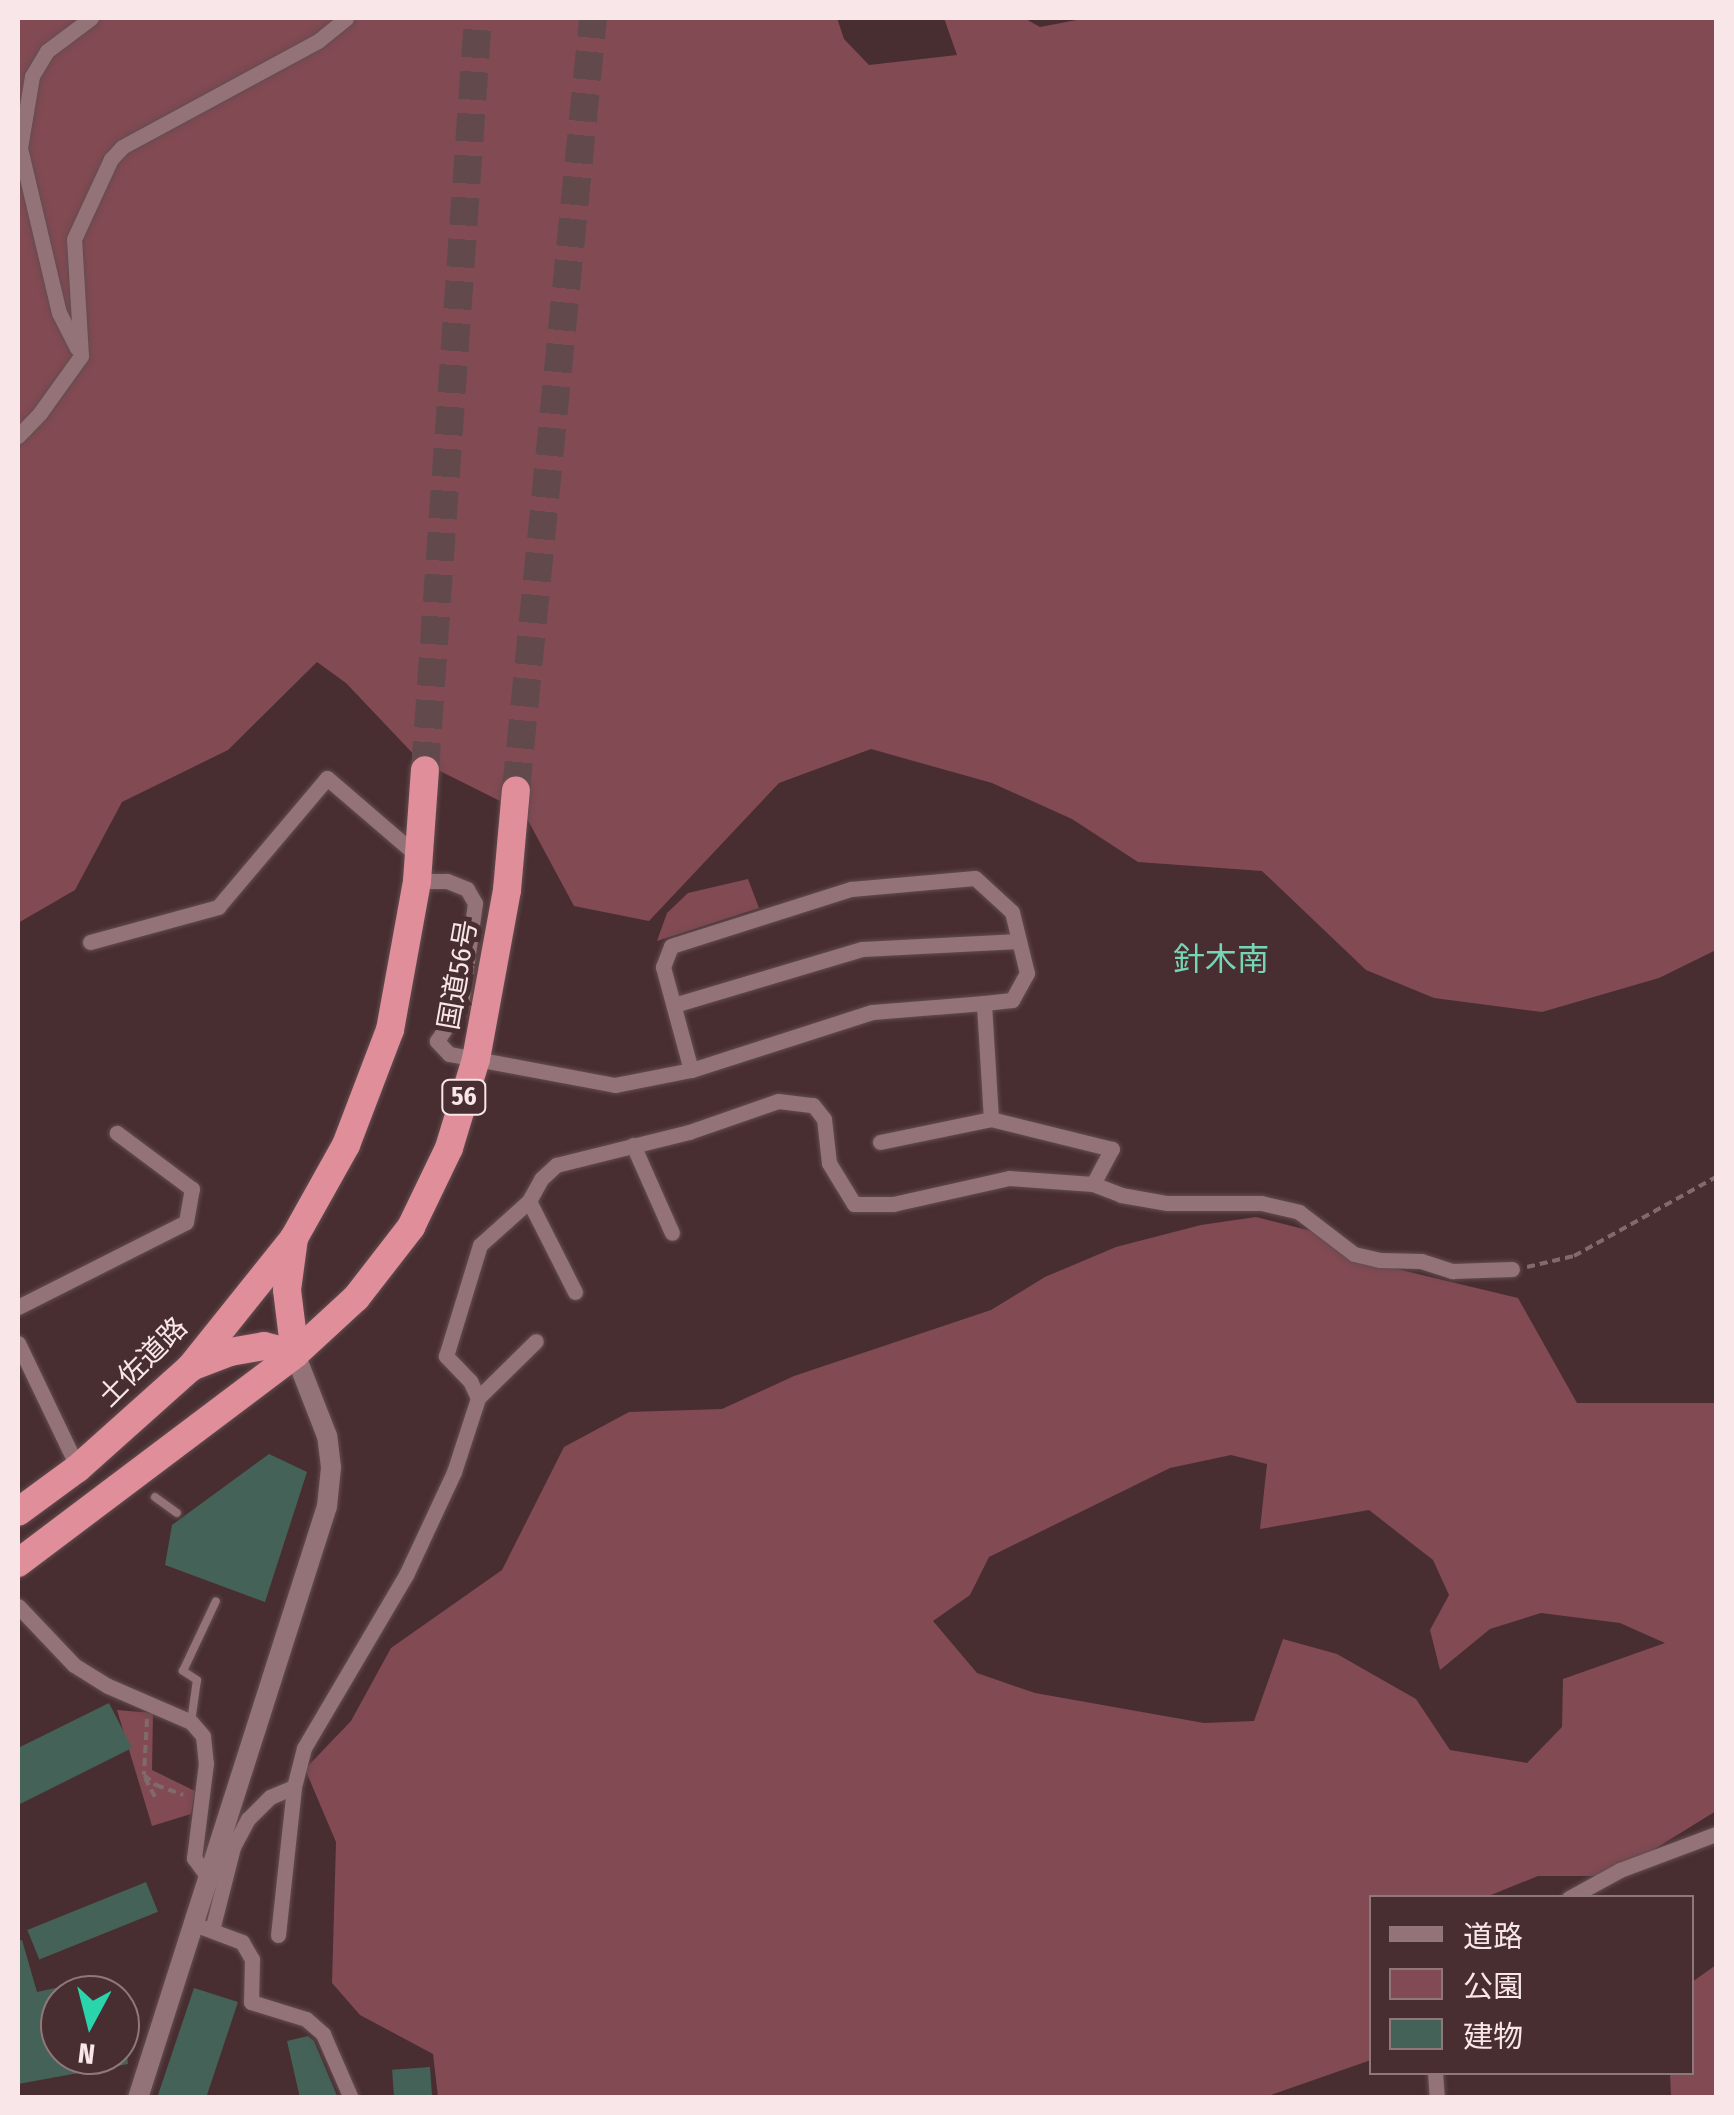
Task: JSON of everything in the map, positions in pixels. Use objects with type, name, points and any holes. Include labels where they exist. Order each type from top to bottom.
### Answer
[{"type":"highway","name":"国道56号","points":[[294,1238],[346,1145],[390,1030],[418,869],[425,770]]},
{"type":"highway","name":"国道56号","points":[[296,1354],[356,1298],[411,1227],[449,1148],[476,1059],[507,890],[516,790]]},
{"type":"highway","points":[[190,1368],[230,1352],[264,1346],[296,1354],[287,1290],[294,1238]]},
{"type":"highway","name":"土佐道路","points":[[18,1512],[78,1468],[190,1368],[294,1238]]},
{"type":"highway","name":"56","points":[[18,1562],[296,1354]]},
{"type":"street","points":[[81,356],[59,312],[20,148],[32,76],[56,42],[91,18]]},
{"type":"street","points":[[18,436],[40,413],[81,356],[74,239],[111,159],[122,147],[318,41],[346,18]]},
{"type":"street","points":[[90,942],[218,907],[327,778],[418,869],[467,889],[475,903],[460,1004],[437,1041],[449,1054],[615,1086],[692,1070],[872,1012],[1012,1000],[1026,973],[1012,912],[976,878],[851,889],[671,946],[663,966],[692,1070]]},
{"type":"street","points":[[674,1005],[862,949],[1019,941]]},
{"type":"street","points":[[984,1003],[991,1120]]},
{"type":"street","points":[[576,1292],[564,1278],[530,1202],[532,1192],[556,1164],[689,1132],[778,1100],[813,1104],[824,1120],[829,1163],[854,1204],[893,1204],[1009,1178],[1093,1184],[1121,1195],[1166,1203],[1261,1203],[1299,1212],[1354,1254],[1380,1260],[1421,1261],[1452,1271],[1512,1270]]},
{"type":"street","points":[[880,1142],[991,1120],[1112,1148],[1093,1184]]},
{"type":"street","points":[[18,1306],[186,1222],[192,1189],[117,1133]]},
{"type":"street","points":[[633,1145],[672,1233]]},
{"type":"street","points":[[478,1398],[470,1381],[446,1356],[480,1246],[530,1202]]},
{"type":"street","points":[[278,1936],[294,1787],[304,1748],[406,1576],[438,1513],[478,1398],[536,1341]]},
{"type":"street","points":[[18,1343],[78,1468]]},
{"type":"street","points":[[202,1927],[208,1877],[327,1506],[331,1467],[327,1436],[296,1354]]},
{"type":"street","points":[[18,1606],[74,1665],[191,1722],[202,1736],[202,1802],[194,1858],[208,1877]]},
{"type":"street","points":[[138,2098],[233,1847],[248,1818],[270,1797],[294,1787]]},
{"type":"street","points":[[1574,1895],[1620,1870],[1716,1834]]},
{"type":"street","points":[[202,1927],[242,1942],[252,1959],[252,2002],[306,2019],[323,2034],[351,2098]]},
{"type":"lane","points":[[155,1497],[177,1513]]},
{"type":"lane","points":[[191,1722],[197,1680],[182,1671],[216,1601]]},
{"type":"path","points":[[1512,1270],[1574,1256],[1716,1177]]},
{"type":"path","points":[[148,1703],[144,1775],[157,1801]]},
{"type":"path","points":[[144,1775],[156,1785],[202,1802]]},
{"type":"green space","points":[[18,18],[837,18],[844,39],[869,65],[957,55],[944,18],[1024,18],[1040,27],[1087,18],[1716,18],[1716,950],[1659,978],[1542,1012],[1434,998],[1366,970],[1262,871],[1138,862],[1072,819],[992,783],[871,749],[779,783],[649,921],[574,906],[524,813],[420,761],[346,683],[317,662],[228,750],[122,802],[75,890],[18,923]]},
{"type":"green space","points":[[748,879],[759,908],[657,941],[667,913],[688,893]]},
{"type":"green space","points":[[1256,1217],[1335,1237],[1376,1264],[1518,1298],[1577,1403],[1716,1403],[1716,1811],[1611,1876],[1538,1876],[1491,1895],[1369,1895],[1369,2061],[1265,2097],[438,2097],[433,2054],[360,2015],[332,1983],[336,1842],[305,1769],[351,1721],[391,1648],[502,1570],[564,1447],[629,1412],[722,1409],[794,1376],[991,1310],[1045,1277],[1116,1247],[1201,1225]],"holes":[[[1231,1455],[1267,1464],[1260,1529],[1369,1510],[1433,1560],[1449,1595],[1430,1630],[1440,1670],[1490,1629],[1541,1613],[1620,1623],[1665,1643],[1563,1679],[1562,1727],[1527,1763],[1450,1750],[1416,1699],[1337,1654],[1283,1639],[1254,1721],[1204,1723],[1035,1693],[977,1673],[933,1621],[970,1595],[989,1557],[1170,1468]]]},
{"type":"green space","points":[[117,1710],[153,1713],[152,1770],[195,1791],[191,1814],[152,1826]]},
{"type":"green space","points":[[1716,1965],[1716,2097],[1671,2097],[1670,2075],[1694,2075],[1694,1981]]},
{"type":"building","points":[[269,1454],[307,1472],[265,1602],[165,1565],[172,1525]]},
{"type":"building","points":[[109,1703],[132,1748],[18,1805],[18,1748]]},
{"type":"building","points":[[146,1882],[158,1912],[39,1960],[27,1930]]},
{"type":"building","points":[[22,1940],[37,1992],[40,1991],[40,2075],[68,2075],[18,2084],[18,1941]]},
{"type":"building","points":[[194,1988],[238,2002],[206,2098],[157,2098]]},
{"type":"building","points":[[308,2036],[314,2041],[338,2098],[300,2098],[287,2041]]},
{"type":"building","points":[[430,2067],[432,2098],[394,2098],[392,2070]]},
{"type":"tunnel","points":[[425,770],[478,18]]},
{"type":"tunnel","points":[[516,790],[593,18]]},
{"type":"district","name":"針木南","points":[[1221,959]]}]
